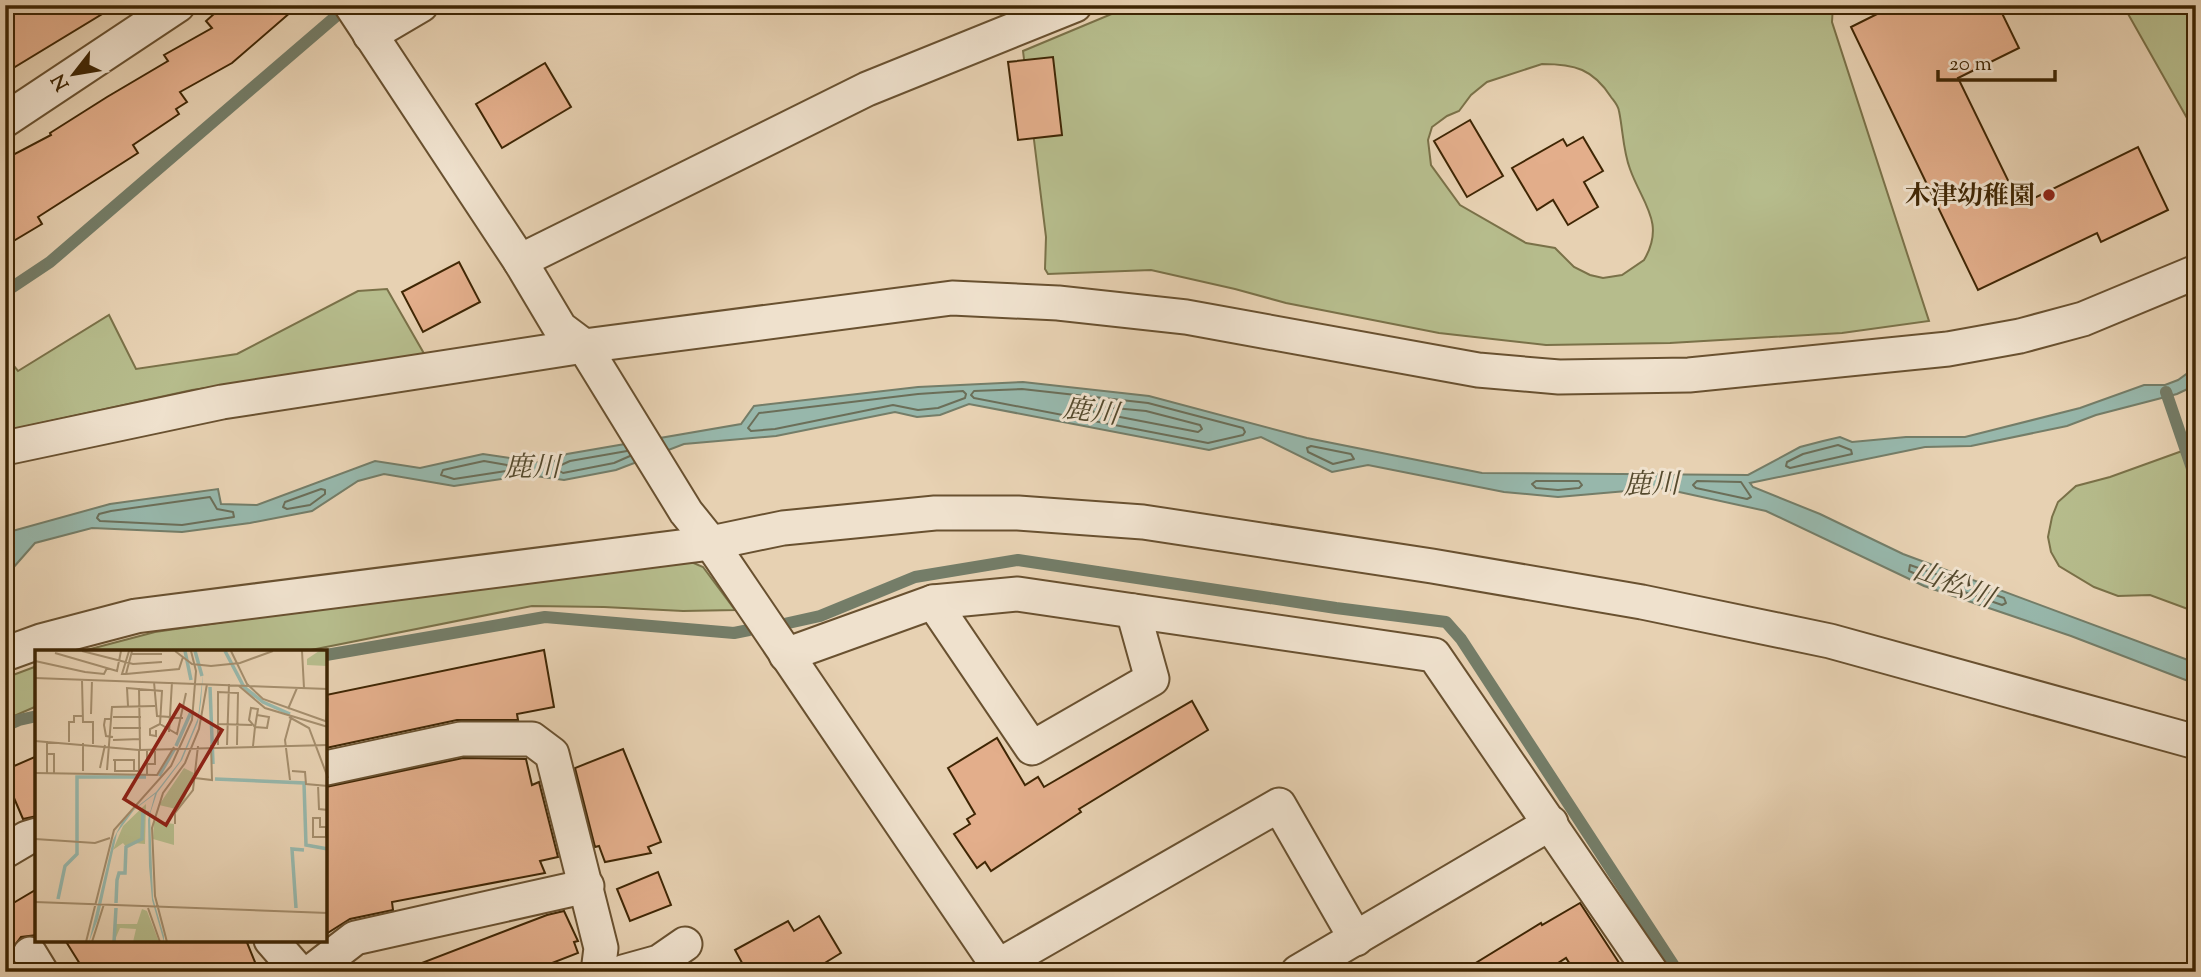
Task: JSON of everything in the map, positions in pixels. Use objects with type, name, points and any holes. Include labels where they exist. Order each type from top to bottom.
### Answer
[{"type":"street","points":[[5,120],[178,5]]},
{"type":"street","points":[[421,5],[361,21],[520,261],[560,328],[584,346],[686,512],[711,543],[1000,969],[1279,805],[1356,939]]},
{"type":"street","points":[[520,261],[867,89],[1074,5]]},
{"type":"street","points":[[5,448],[222,402],[584,346],[952,298],[1058,303],[1186,317],[1478,370],[1559,377],[1689,376],[1948,349],[2020,336],[2083,319],[2196,272]]},
{"type":"street","points":[[5,654],[41,641],[136,616],[711,543],[783,528],[935,513],[1018,513],[1143,522],[1432,566],[1629,600],[1817,638],[2196,742]]},
{"type":"street","points":[[786,655],[933,602],[1018,594],[1434,655],[1651,972]]},
{"type":"street","points":[[933,602],[1032,748],[1152,679],[1133,611]]},
{"type":"street","points":[[327,768],[461,739],[532,739],[552,754],[601,948],[598,972]]},
{"type":"street","points":[[1298,972],[1551,823]]},
{"type":"street","points":[[5,851],[35,836]]},
{"type":"street","points":[[311,972],[355,938],[587,886]]},
{"type":"street","points":[[273,942],[299,972]]},
{"type":"street","points":[[623,972],[659,962],[685,944]]},
{"type":"green space","points":[[1133,5],[1833,5],[1832,22],[1929,321],[1842,333],[1670,343],[1546,345],[1439,333],[1286,303],[1151,270],[1048,274],[1045,269],[1046,237],[1023,51]],"holes":[[[1542,64],[1574,67],[1590,74],[1604,88],[1618,109],[1624,148],[1650,213],[1653,235],[1644,260],[1622,275],[1603,278],[1590,275],[1574,267],[1555,248],[1526,243],[1460,205],[1431,165],[1428,140],[1432,127],[1459,111],[1471,95],[1487,82]]]},
{"type":"green space","points":[[2123,5],[2196,5],[2196,134]]},
{"type":"green space","points":[[387,289],[426,357],[192,390],[5,431],[5,355],[18,371],[109,315],[136,369],[237,354],[358,291]]},
{"type":"green space","points":[[2196,446],[2196,612],[2150,595],[2118,596],[2094,587],[2059,566],[2051,552],[2048,537],[2052,517],[2058,502],[2076,486],[2110,477]]},
{"type":"green space","points":[[689,561],[703,567],[735,610],[532,606],[311,650],[87,650],[155,632],[536,576]]},
{"type":"green space","points":[[35,667],[35,707],[5,720],[5,678]]},
{"type":"water","points":[[2196,367],[2196,385],[2177,394],[2096,415],[2067,426],[1971,446],[1925,447],[1750,483],[1753,487],[1820,514],[1903,554],[2196,663],[2196,684],[2071,636],[1924,586],[1766,511],[1661,488],[1558,497],[1504,492],[1368,465],[1332,472],[1261,437],[1209,450],[969,404],[940,415],[917,417],[895,412],[776,436],[684,444],[616,470],[564,480],[528,475],[454,486],[384,474],[358,481],[312,511],[182,532],[92,528],[35,543],[5,577],[5,533],[110,504],[218,489],[221,504],[257,505],[375,461],[420,468],[483,454],[549,464],[567,454],[741,424],[754,406],[918,387],[1023,382],[1149,396],[1307,438],[1482,473],[1748,475],[1800,447],[1823,441],[1840,437],[1852,442],[1906,437],[1965,437],[2080,408],[2144,385],[2165,385],[2178,380]]},
{"type":"building","points":[[5,5],[117,5],[5,73]]},
{"type":"building","points":[[224,5],[299,5],[232,63],[180,92],[187,102],[176,109],[179,114],[133,145],[138,153],[38,217],[42,224],[5,246],[5,159],[51,135],[50,133],[168,61],[164,55],[212,28],[206,21]]},
{"type":"building","points":[[1895,5],[1998,5],[2019,48],[1958,78],[2020,205],[2138,147],[2168,210],[2101,242],[2097,233],[1978,290],[1851,27]]},
{"type":"building","points":[[1053,57],[1062,135],[1018,140],[1008,62]]},
{"type":"building","points":[[545,63],[571,107],[502,148],[476,104]]},
{"type":"building","points":[[1470,120],[1503,176],[1467,197],[1434,141]]},
{"type":"building","points":[[1583,137],[1603,171],[1584,182],[1598,207],[1568,225],[1553,200],[1537,210],[1512,168],[1563,139],[1567,146]]},
{"type":"building","points":[[459,262],[480,302],[423,332],[402,292]]},
{"type":"building","points":[[544,650],[554,707],[517,714],[518,720],[457,720],[327,748],[327,695]]},
{"type":"building","points":[[1192,701],[1208,730],[1079,809],[1081,812],[991,871],[985,862],[977,868],[954,834],[970,824],[967,819],[975,814],[948,768],[997,738],[1025,785],[1038,777],[1044,787]]},
{"type":"building","points":[[623,749],[661,842],[648,847],[651,853],[605,862],[599,846],[595,847],[575,768]]},
{"type":"building","points":[[35,757],[35,816],[23,819],[5,777],[5,770]]},
{"type":"building","points":[[463,758],[526,759],[532,785],[539,782],[558,857],[540,861],[545,873],[392,902],[393,910],[350,919],[327,933],[327,787]]},
{"type":"building","points":[[658,872],[671,905],[630,921],[617,889]]},
{"type":"building","points":[[35,890],[35,935],[21,937],[12,949],[5,953],[5,908]]},
{"type":"building","points":[[1580,903],[1625,972],[1575,972],[1566,958],[1544,972],[1461,972],[1541,923],[1542,925]]},
{"type":"building","points":[[564,911],[578,941],[574,942],[578,953],[529,972],[407,972],[406,969],[547,915]]},
{"type":"building","points":[[819,916],[841,953],[810,972],[747,972],[735,950],[788,921],[794,931]]},
{"type":"building","points":[[66,942],[247,942],[259,972],[85,972]]},
{"type":"waterway","points":[[5,292],[50,262],[349,5]]},
{"type":"waterway","points":[[2166,392],[2196,480]]},
{"type":"waterway","points":[[784,624],[820,616],[915,577],[1018,560],[1446,622],[1461,639],[1678,972]]},
{"type":"waterway","points":[[327,655],[545,617],[734,633],[749,630]]},
{"type":"waterway","points":[[5,726],[35,716]]},
{"type":"place","name":"木津幼稚園","points":[[2049,195]]},
{"type":"water label","name":"鹿川","points":[[1091,410]]},
{"type":"water label","name":"鹿川","points":[[532,466]]},
{"type":"water label","name":"鹿川","points":[[1651,483]]},
{"type":"water label","name":"山松川","points":[[1954,583]]}]
